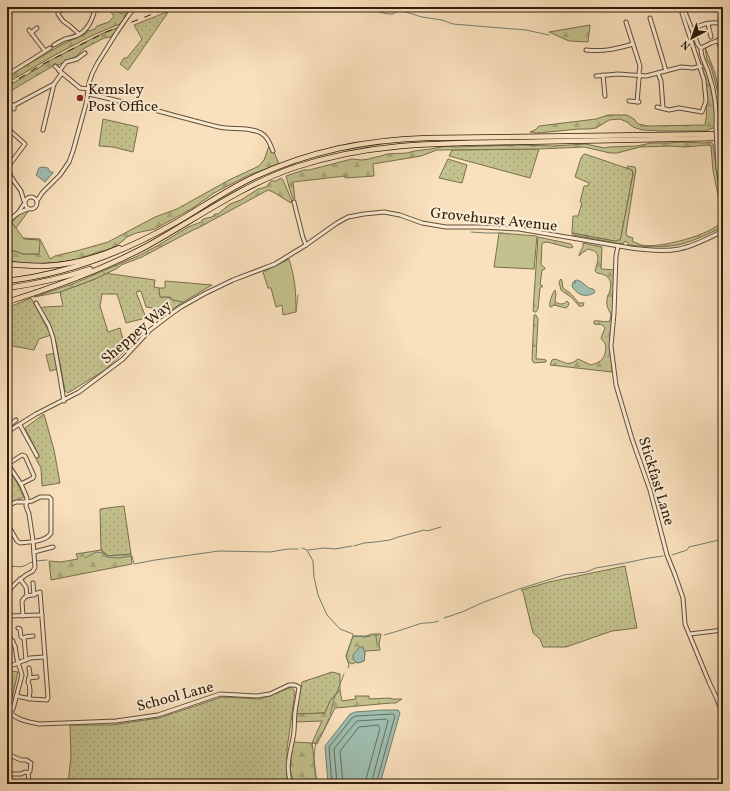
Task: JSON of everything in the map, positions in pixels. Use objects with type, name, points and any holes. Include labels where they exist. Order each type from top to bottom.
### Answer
[{"type":"highway","points":[[7,281],[34,278],[79,266],[110,255],[175,223],[252,178],[293,161],[327,151],[356,145],[386,140],[427,138],[723,134]]},
{"type":"highway","points":[[7,302],[92,272],[117,261],[176,230],[256,183],[315,161],[357,151],[434,143],[723,138]]},
{"type":"highway","points":[[7,264],[44,266],[67,264],[100,255],[143,240]]},
{"type":"highway","points":[[7,288],[36,284],[79,273],[119,259],[147,246]]},
{"type":"street","points":[[54,45],[84,31],[91,22],[95,7]]},
{"type":"street","points":[[7,222],[18,213],[34,208],[42,193],[60,175],[69,162],[77,140],[93,70],[135,7]]},
{"type":"street","points":[[683,8],[698,45],[701,48],[700,51],[705,62],[714,93],[719,175],[723,197]]},
{"type":"street","points":[[657,107],[669,110],[679,108],[701,112],[706,101],[704,80],[682,12],[683,8]]},
{"type":"street","points":[[60,11],[58,14],[79,34]]},
{"type":"street","points":[[650,18],[666,71]]},
{"type":"street","points":[[7,19],[7,29]]},
{"type":"street","points":[[626,22],[640,66],[638,102],[629,101]]},
{"type":"street","points":[[699,26],[705,24],[723,24]]},
{"type":"street","points":[[708,24],[711,37]]},
{"type":"street","points":[[37,28],[30,31],[45,51]]},
{"type":"street","points":[[701,48],[723,39]]},
{"type":"street","points":[[718,40],[723,56]]},
{"type":"street","points":[[586,50],[614,50],[632,44]]},
{"type":"street","points":[[7,70],[12,72],[50,48]]},
{"type":"street","points":[[44,130],[54,84],[60,72],[66,62],[82,57],[85,53]]},
{"type":"street","points":[[596,76],[618,74],[646,76],[682,66],[693,68],[705,65]]},
{"type":"street","points":[[55,66],[60,72],[80,88],[89,89]]},
{"type":"street","points":[[658,73],[661,81],[664,102],[663,108]]},
{"type":"street","points":[[603,75],[605,96]]},
{"type":"street","points":[[12,106],[54,84]]},
{"type":"street","points":[[88,94],[146,107],[170,115],[221,127],[249,129],[267,138],[273,150]]},
{"type":"street","points":[[7,128],[25,144],[9,166],[9,174],[21,191],[28,209]]},
{"type":"street","points":[[7,182],[13,179]]},
{"type":"street","points":[[21,191],[37,201]]},
{"type":"street","points":[[18,213],[26,198],[42,193]]},
{"type":"street","points":[[294,202],[306,245]]},
{"type":"street","name":"Grovehurst Avenue","points":[[306,245],[330,227],[343,220],[355,216],[384,212],[400,215],[422,223],[446,227],[482,227],[519,230],[648,250],[678,249],[692,245],[723,231]]},
{"type":"street","name":"Sheppey Way","points":[[7,434],[36,414],[80,392],[115,366],[150,330],[176,310],[220,286],[275,264],[306,245]]},
{"type":"street","name":"Stickfast Lane","points":[[618,246],[616,256],[611,346],[616,385],[632,439],[650,490],[667,555],[683,598],[685,624],[723,715]]},
{"type":"street","points":[[36,303],[49,326],[53,338],[64,400]]},
{"type":"street","points":[[7,393],[9,398],[7,401]]},
{"type":"street","points":[[7,427],[16,420]]},
{"type":"street","points":[[20,425],[29,438],[37,456]]},
{"type":"street","points":[[9,712],[13,709],[22,675],[15,646],[9,636],[7,601],[8,592],[20,579],[33,571],[35,566],[29,514],[26,506],[28,498],[8,464],[22,455],[25,456],[34,476],[21,484]]},
{"type":"street","points":[[7,506],[16,502],[26,502],[40,497],[49,497],[51,499],[51,534],[47,537],[21,543],[18,542],[7,523]]},
{"type":"street","points":[[34,552],[53,547]]},
{"type":"street","points":[[20,579],[26,587],[27,596]]},
{"type":"street","points":[[33,583],[34,595]]},
{"type":"street","points":[[16,696],[29,699],[47,700],[48,697],[40,592],[27,596],[22,600],[23,616]]},
{"type":"street","points":[[8,616],[42,615]]},
{"type":"street","points":[[18,628],[20,629],[21,637],[24,638],[26,660]]},
{"type":"street","points":[[690,634],[723,630]]},
{"type":"street","points":[[24,638],[33,636]]},
{"type":"street","points":[[7,644],[13,641]]},
{"type":"street","points":[[7,665],[13,665],[30,658],[45,657]]},
{"type":"street","points":[[29,668],[29,699]]},
{"type":"street","points":[[29,678],[37,677]]},
{"type":"street","name":"School Lane","points":[[9,712],[16,717],[39,724],[116,722],[158,714],[220,694],[258,696],[270,694],[288,685],[295,685],[299,687],[288,769],[291,784]]},
{"type":"street","points":[[7,754],[21,760],[24,759],[31,763],[30,771],[28,773],[29,780]]},
{"type":"street","points":[[7,774],[28,773]]},
{"type":"green space","points":[[107,7],[114,7],[115,11],[117,11],[119,7],[120,13],[122,14],[132,7],[120,24],[93,35],[7,83],[7,76],[63,44],[87,33],[87,29],[89,31],[95,29],[97,26],[109,22],[114,16]]},
{"type":"green space","points":[[169,11],[128,70],[120,64],[124,58],[127,58],[142,39],[134,25]]},
{"type":"green space","points":[[590,25],[588,42],[569,41],[549,32]]},
{"type":"green space","points":[[117,28],[111,37],[104,38],[83,49],[77,56],[53,66],[7,93],[7,87],[53,59],[101,34]]},
{"type":"green space","points":[[705,47],[715,73],[721,100],[723,130],[721,129],[718,93],[711,67],[707,60]]},
{"type":"green space","points":[[703,68],[707,72],[715,109],[715,127],[706,131],[642,130],[633,127],[620,119],[609,120],[596,128],[538,133],[530,132],[539,126],[596,119],[608,115],[627,115],[634,119],[638,124],[648,126],[705,125],[707,104],[701,69]]},
{"type":"green space","points":[[103,119],[138,127],[133,152],[113,147],[99,146]]},
{"type":"green space","points":[[269,142],[279,164],[249,175],[214,193],[193,208],[155,229],[136,233],[127,237],[114,247],[78,259],[64,262],[33,264],[19,264],[16,262],[7,261],[9,251],[15,251],[23,254],[39,254],[23,238],[40,239],[50,259],[55,256],[108,242],[155,217],[177,209],[229,180],[259,166],[264,160]]},
{"type":"green space","points":[[710,142],[713,144],[720,200],[713,171],[711,146],[708,145],[684,147],[640,147],[617,153],[610,153],[584,147],[437,150],[421,156],[373,164],[374,176],[345,178],[345,176],[293,182],[295,199],[293,199],[286,176],[304,170],[352,159],[362,160],[387,154],[407,153],[446,146],[553,146],[586,144],[605,148],[637,146],[651,143]]},
{"type":"green space","points":[[723,142],[723,183],[720,173],[720,143]]},
{"type":"green space","points":[[539,149],[530,178],[449,156],[452,150]]},
{"type":"green space","points":[[585,154],[632,170],[633,174],[620,240],[614,241],[572,233],[573,216],[578,216],[582,203],[580,202],[584,186],[588,186],[589,183],[575,177],[581,158]]},
{"type":"green space","points":[[448,159],[467,165],[462,183],[439,178]]},
{"type":"green space","points":[[628,166],[635,167],[636,169],[626,233],[627,236],[633,238],[632,241],[641,245],[660,245],[697,236],[717,226],[723,221],[723,227],[682,244],[663,247],[629,245],[625,241],[623,244],[573,235],[572,233],[614,241],[620,240],[633,174],[632,170],[627,168]]},
{"type":"green space","points":[[281,178],[292,201],[291,203],[268,190],[142,257],[121,265],[118,268],[95,279],[60,292],[34,297],[75,283],[140,255],[188,227],[201,222],[203,219],[218,214],[230,204],[241,200],[258,189],[266,187],[271,181],[276,181]]},
{"type":"green space","points":[[30,209],[16,228],[12,223],[15,218],[22,212]]},
{"type":"green space","points":[[12,223],[24,239],[39,240],[39,254],[23,254],[15,251],[7,251],[7,227]]},
{"type":"green space","points":[[499,233],[537,236],[534,269],[494,267]]},
{"type":"green space","points":[[538,237],[571,244],[573,247],[570,248],[547,242],[542,243],[541,265],[545,269],[542,270],[540,285],[543,286],[540,288],[538,309],[535,312],[533,311]]},
{"type":"green space","points":[[583,243],[602,247],[601,269],[615,270],[610,346],[612,372],[550,365],[552,360],[555,359],[572,363],[578,359],[591,365],[602,360],[605,353],[605,343],[601,338],[605,328],[602,325],[594,324],[594,321],[610,321],[611,314],[608,307],[607,296],[610,291],[611,283],[606,276],[595,271],[598,261],[596,252],[588,249],[579,256]]},
{"type":"green space","points":[[289,259],[295,285],[296,312],[283,315],[282,305],[276,307],[271,288],[268,288],[263,272]]},
{"type":"green space","points":[[104,273],[155,280],[154,287],[159,288],[161,297],[169,297],[173,300],[183,302],[170,311],[146,307],[141,291],[136,292],[146,318],[126,323],[117,294],[102,294],[100,306],[108,332],[120,328],[126,350],[105,370],[68,393],[65,391],[56,342],[50,326],[40,309],[44,307],[63,306],[60,292],[95,279]]},
{"type":"green space","points":[[561,279],[563,288],[579,303],[584,303],[583,306],[579,306],[572,298],[561,290],[559,282]]},
{"type":"green space","points":[[165,281],[212,285],[183,302],[173,300],[170,297],[160,297],[159,288],[165,288]]},
{"type":"green space","points":[[555,290],[555,301],[561,304],[567,301],[569,303],[566,308],[554,305],[550,307],[551,298]]},
{"type":"green space","points":[[31,298],[51,335],[39,339],[34,350],[7,345],[7,308]]},
{"type":"green space","points":[[534,315],[536,315],[538,319],[536,359],[546,360],[546,362],[534,363],[532,360]]},
{"type":"green space","points":[[56,353],[58,369],[50,371],[46,355]]},
{"type":"green space","points":[[44,414],[54,450],[60,483],[42,486],[41,468],[36,459],[39,456],[25,428]]},
{"type":"green space","points":[[7,468],[13,475],[24,497],[7,505]]},
{"type":"green space","points":[[124,506],[131,554],[108,556],[101,550],[100,509]]},
{"type":"green space","points":[[101,550],[108,556],[131,554],[132,564],[51,580],[49,561],[61,562],[78,559],[76,554]]},
{"type":"green space","points":[[625,566],[637,628],[612,631],[566,647],[543,647],[540,639],[533,633],[523,592],[521,590],[549,582]]},
{"type":"green space","points":[[381,634],[379,644],[380,650],[365,651],[364,661],[352,664],[348,662],[346,656],[353,636],[366,636]]},
{"type":"green space","points":[[7,670],[18,672],[9,711],[7,711]]},
{"type":"green space","points":[[332,672],[340,674],[340,690],[330,701],[325,713],[296,714],[302,682]]},
{"type":"green space","points":[[292,687],[295,692],[287,749],[287,784],[68,784],[71,756],[70,725],[112,725],[159,718],[222,697],[260,699]]},
{"type":"green space","points":[[340,690],[342,701],[356,699],[355,696],[369,696],[369,699],[402,699],[396,703],[335,708],[317,744],[312,743],[322,721],[295,722],[296,714],[325,713],[330,701]]},
{"type":"green space","points":[[293,742],[312,743],[317,784],[294,784],[290,769]]},
{"type":"water","points":[[39,168],[48,168],[50,172],[53,172],[45,182],[36,175]]},
{"type":"water","points":[[577,280],[593,289],[595,291],[594,293],[591,295],[582,295],[576,292],[572,286],[573,282],[576,283],[574,281]]},
{"type":"water","points":[[360,647],[363,647],[365,654],[364,661],[358,663],[353,659],[353,655]]},
{"type":"water","points":[[398,710],[400,713],[380,784],[328,784],[325,746],[350,714],[355,712]]},
{"type":"waterway","points":[[359,7],[388,14],[393,14],[399,10],[453,24],[526,30],[549,35]]},
{"type":"waterway","points":[[471,232],[508,234]]},
{"type":"waterway","points":[[296,312],[298,295]]},
{"type":"waterway","points":[[354,546],[364,543],[390,540],[424,530],[427,531],[441,527]]},
{"type":"waterway","points":[[672,555],[687,550],[689,547],[723,539]]},
{"type":"waterway","points":[[308,550],[324,548],[335,549],[352,546]]},
{"type":"waterway","points":[[302,548],[307,550],[313,561],[314,577],[318,595],[327,615],[340,629],[353,634],[346,656],[349,665],[348,668]]},
{"type":"waterway","points":[[85,558],[96,552],[103,553],[107,557],[118,558],[132,556],[134,564],[219,551],[270,552],[298,549]]},
{"type":"waterway","points":[[444,618],[519,589],[564,575],[586,572],[596,568],[663,556]]},
{"type":"waterway","points":[[36,561],[47,560]]},
{"type":"waterway","points":[[7,567],[22,567],[30,562],[33,562]]},
{"type":"waterway","points":[[384,635],[419,624],[438,621]]},
{"type":"waterway","points":[[373,635],[376,636],[379,634]]},
{"type":"waterway","points":[[354,636],[370,636]]},
{"type":"waterway","points":[[376,636],[377,644]]},
{"type":"waterway","points":[[330,715],[334,699],[344,674]]},
{"type":"waterway","points":[[317,784],[314,752],[317,739],[324,730],[329,718]]},
{"type":"railway","points":[[7,86],[41,65],[106,32],[171,7]]},
{"type":"place","name":"Kemsley Post Office","points":[[80,98]]}]
